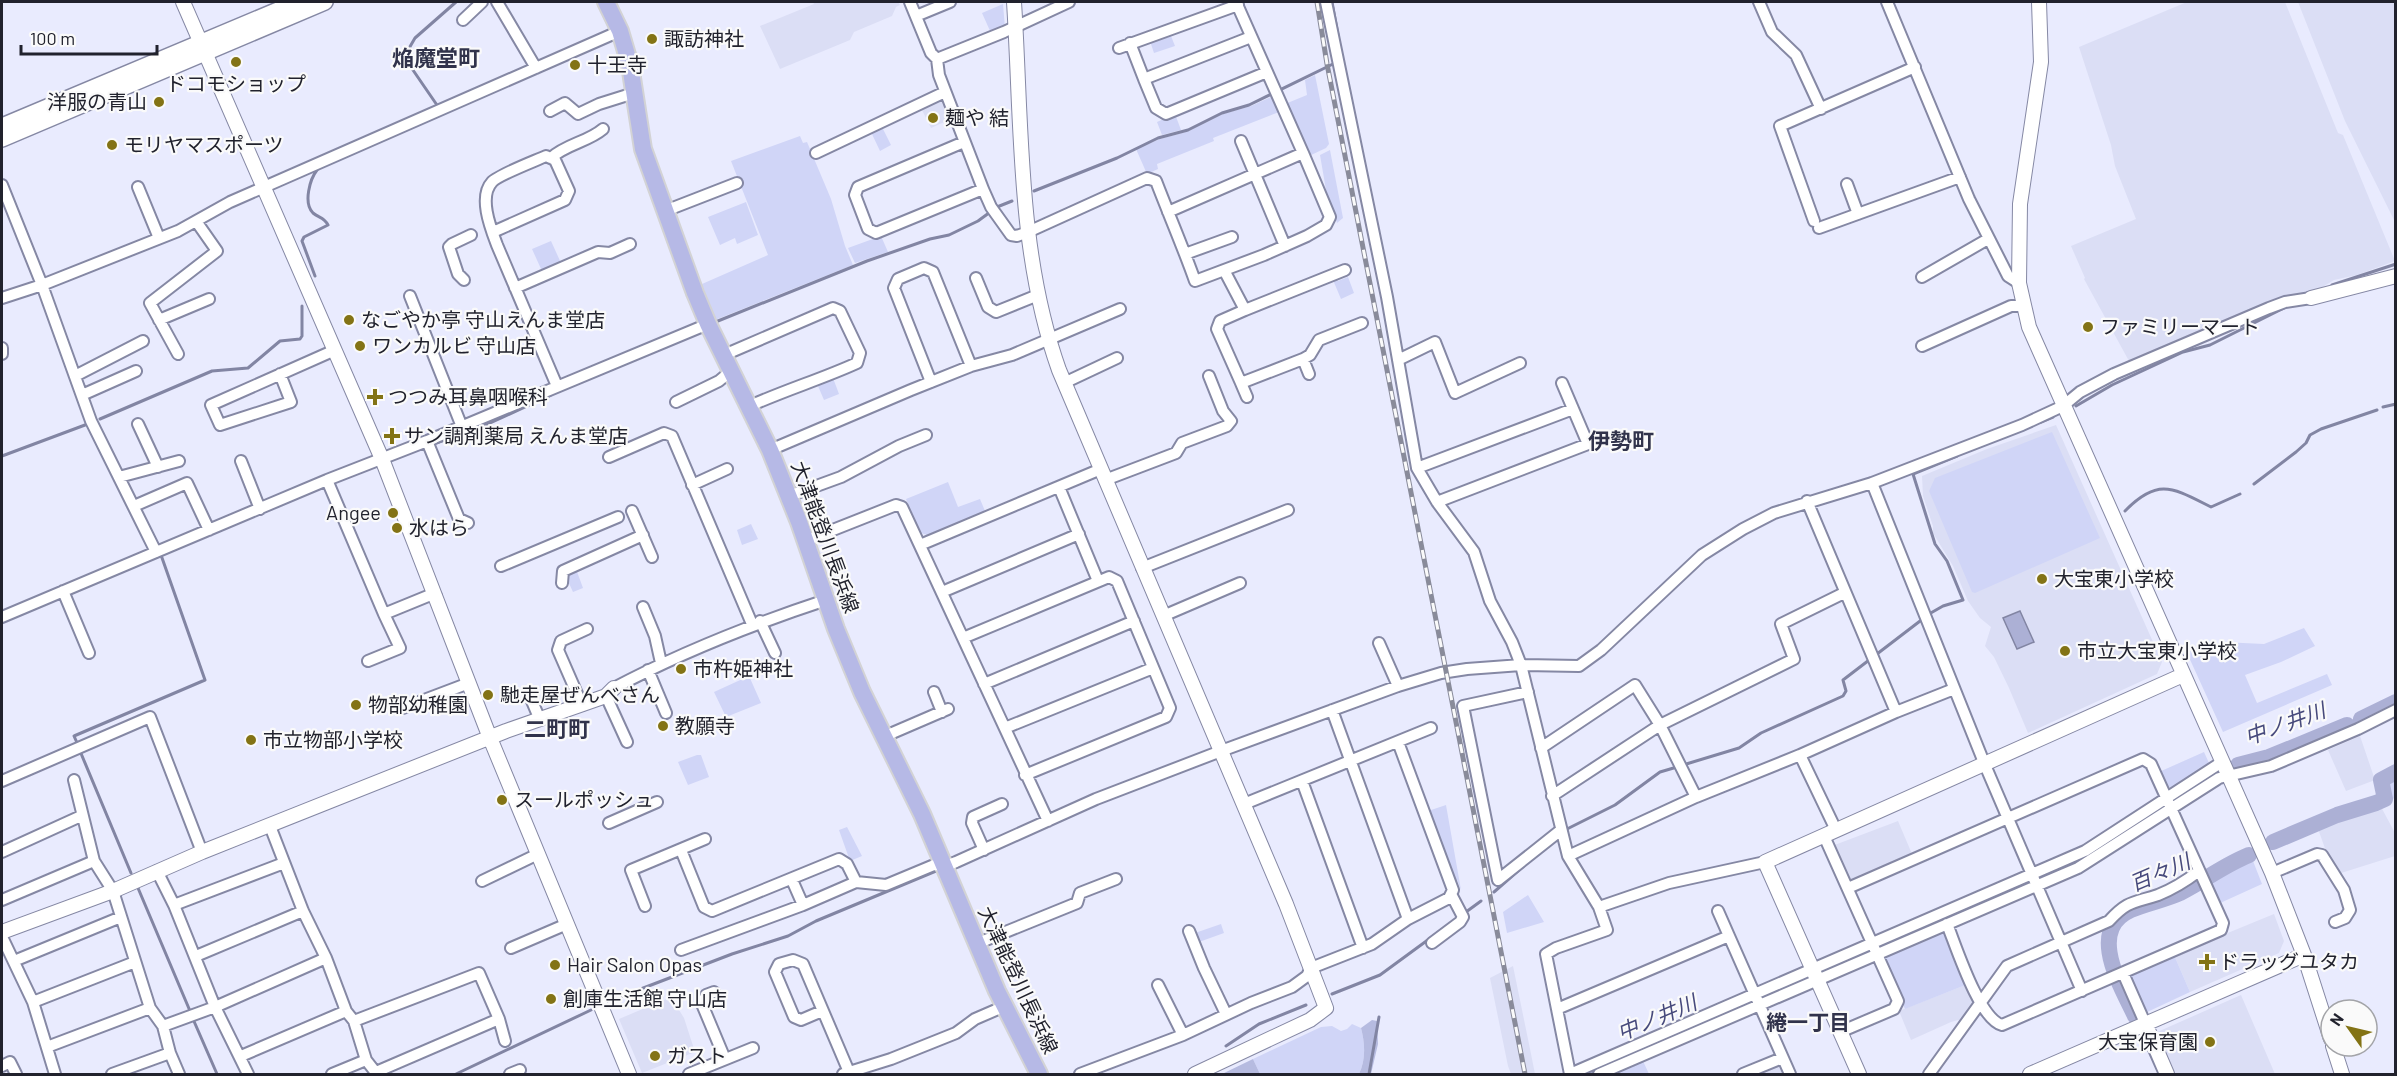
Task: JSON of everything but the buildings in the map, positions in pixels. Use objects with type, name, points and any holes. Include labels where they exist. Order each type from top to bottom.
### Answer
[{"type":"main road","points":[[2,139],[297,2]]},
{"type":"main road","points":[[2,126],[202,46],[325,2]]},
{"type":"main road","name":"大津能登川長浜線","points":[[606,2],[620,31],[630,65],[643,149],[708,324],[770,450],[857,680],[946,866],[976,944],[1039,1074]]},
{"type":"street","points":[[183,2],[382,459],[490,738],[629,1074]]},
{"type":"street","points":[[463,20],[482,2]]},
{"type":"street","points":[[497,2],[536,68]]},
{"type":"street","points":[[910,2],[932,53],[938,59],[939,75],[983,189],[993,210],[1011,235],[1017,236],[1028,232],[1147,178],[1156,181],[1195,281],[1285,246],[1326,225],[1330,217],[1237,3],[1119,48]]},
{"type":"street","points":[[916,16],[950,2]]},
{"type":"street","points":[[1014,2],[1028,232],[1048,341],[1142,568],[1244,804],[1326,1008],[1310,1020],[1195,1074]]},
{"type":"street","points":[[938,59],[1069,2]]},
{"type":"street","points":[[1326,2],[1418,468],[1437,502],[1474,552],[1490,601],[1512,642],[1521,665],[1568,856],[1599,907],[1607,930],[1556,948],[1546,954],[1570,1074],[1815,974],[2085,851],[2222,762]]},
{"type":"street","points":[[1759,2],[1772,32],[1796,55],[1821,110]]},
{"type":"street","points":[[1887,2],[1988,239],[2008,276],[2019,283]]},
{"type":"street","points":[[2039,2],[2041,62],[2020,204],[2019,283],[2029,327],[2272,873],[2304,955],[2319,1002]]},
{"type":"street","points":[[2,298],[42,285],[159,238],[230,202],[310,166],[620,31]]},
{"type":"street","points":[[1144,79],[1251,37]]},
{"type":"street","points":[[1130,44],[1156,108],[1166,114],[1268,72]]},
{"type":"street","points":[[1915,68],[1780,126],[1817,224],[1858,214],[1960,177]]},
{"type":"street","points":[[816,153],[945,92]]},
{"type":"street","points":[[550,111],[565,103],[578,114],[599,104],[634,93]]},
{"type":"street","points":[[551,159],[559,151],[603,129]]},
{"type":"street","points":[[1241,141],[1285,246]]},
{"type":"street","points":[[964,142],[858,187],[855,195],[868,229],[876,233],[983,189]]},
{"type":"street","points":[[1168,212],[1303,153]]},
{"type":"street","points":[[493,232],[566,200],[569,191],[555,160],[546,156],[492,181],[487,191],[487,209],[493,232],[515,288],[557,386]]},
{"type":"street","points":[[665,211],[737,183]]},
{"type":"street","points":[[1847,184],[1858,214]]},
{"type":"street","points":[[2,185],[92,421],[156,552]]},
{"type":"street","points":[[138,187],[159,238]]},
{"type":"street","points":[[178,354],[150,303],[217,251],[196,221]]},
{"type":"street","points":[[464,280],[458,274],[449,247],[471,236]]},
{"type":"street","points":[[1185,255],[1232,237]]},
{"type":"street","points":[[1922,277],[1988,239]]},
{"type":"street","points":[[515,288],[598,252],[610,253],[630,244]]},
{"type":"street","points":[[931,382],[894,288],[898,279],[924,268],[933,272],[971,366]]},
{"type":"street","points":[[1224,270],[1245,310]]},
{"type":"street","points":[[1247,397],[1217,329],[1220,321],[1345,270]]},
{"type":"street","points":[[681,950],[803,905],[856,882],[886,885],[934,865],[946,866],[1096,799],[1398,686],[1447,672],[1521,665],[1579,666],[1601,650],[1702,555],[1774,513],[1807,501],[1872,483],[2022,425],[2063,406],[2080,392],[2114,374],[2269,308],[2285,302],[2311,298],[2396,276]]},
{"type":"street","points":[[976,278],[988,308],[996,312],[1038,295]]},
{"type":"street","points":[[410,296],[462,427]]},
{"type":"street","points":[[159,320],[209,298]]},
{"type":"street","points":[[1922,346],[2011,306],[2024,306]]},
{"type":"street","points":[[676,402],[719,381],[728,363],[833,308],[840,311],[860,353],[857,363],[820,380],[786,390],[750,406]]},
{"type":"street","points":[[770,450],[931,382],[971,366],[1012,355],[1120,309]]},
{"type":"street","points":[[1241,383],[1310,355],[1319,340],[1362,323]]},
{"type":"street","points":[[2,617],[708,324]]},
{"type":"street","points":[[75,376],[143,341]]},
{"type":"street","points":[[1398,360],[1435,342],[1455,393],[1520,363]]},
{"type":"street","points":[[2,348],[2,354]]},
{"type":"street","points":[[280,374],[291,402],[220,425],[212,405],[280,374],[335,350]]},
{"type":"street","points":[[1064,382],[1117,358]]},
{"type":"street","points":[[1303,358],[1309,374]]},
{"type":"street","points":[[82,395],[136,371]]},
{"type":"street","points":[[920,545],[1059,486],[1176,453],[1182,443],[1227,426],[1232,422],[1224,411],[1209,376]]},
{"type":"street","points":[[1437,502],[1588,444],[1562,383]]},
{"type":"street","points":[[1418,468],[1573,409]]},
{"type":"street","points":[[138,424],[158,467]]},
{"type":"street","points":[[609,457],[664,433],[672,436],[692,485],[756,623],[775,653]]},
{"type":"street","points":[[789,496],[841,477],[899,446],[926,435]]},
{"type":"street","points":[[427,441],[459,519],[468,524]]},
{"type":"street","points":[[119,477],[179,461]]},
{"type":"street","points":[[241,461],[260,509]]},
{"type":"street","points":[[692,485],[728,469]]},
{"type":"street","points":[[134,506],[187,483],[209,530]]},
{"type":"street","points":[[328,483],[400,648],[368,661]]},
{"type":"street","points":[[1872,483],[1985,765],[2082,991]]},
{"type":"street","points":[[1059,486],[1098,581]]},
{"type":"street","points":[[1807,501],[1896,712]]},
{"type":"street","points":[[805,541],[896,504],[902,507],[1048,821]]},
{"type":"street","points":[[1142,568],[1288,510]]},
{"type":"street","points":[[632,511],[652,557]]},
{"type":"street","points":[[501,566],[618,517]]},
{"type":"street","points":[[942,592],[1079,534]]},
{"type":"street","points":[[562,583],[563,571],[642,535]]},
{"type":"street","points":[[963,638],[1098,581],[1109,577],[1117,581],[1170,708],[1166,717],[1025,775]]},
{"type":"street","points":[[1163,616],[1240,583]]},
{"type":"street","points":[[63,591],[89,653]]},
{"type":"street","points":[[1552,796],[1660,725],[1794,658],[1781,624],[1844,593]]},
{"type":"street","points":[[384,614],[428,596],[436,596]]},
{"type":"street","points":[[55,1074],[33,1002],[2,935],[113,891],[201,852],[490,738],[582,705],[661,663],[756,623],[826,600]]},
{"type":"street","points":[[643,607],[655,636],[661,663]]},
{"type":"street","points":[[984,684],[1134,621]]},
{"type":"street","points":[[582,705],[558,650],[561,641],[587,629]]},
{"type":"street","points":[[1379,643],[1398,686]]},
{"type":"street","points":[[1005,728],[1154,668]]},
{"type":"street","points":[[648,670],[666,713]]},
{"type":"street","points":[[1599,907],[1670,883],[1765,862],[2183,675]]},
{"type":"street","points":[[403,708],[470,683]]},
{"type":"street","points":[[1540,748],[1635,685],[1660,725],[1696,797]]},
{"type":"street","points":[[1568,856],[1696,797],[1954,689]]},
{"type":"street","points":[[610,692],[627,742]]},
{"type":"street","points":[[883,737],[945,711],[934,692]]},
{"type":"street","points":[[1528,692],[1463,706],[1498,880],[1561,830]]},
{"type":"street","points":[[529,694],[540,720]]},
{"type":"street","points":[[1332,710],[1408,919]]},
{"type":"street","points":[[1874,948],[1947,924],[2038,886],[2097,857],[2219,778],[2271,766],[2358,729],[2396,710]]},
{"type":"street","points":[[2,781],[150,717],[201,852]]},
{"type":"street","points":[[1244,804],[1431,728]]},
{"type":"street","points":[[1080,1074],[1183,1035],[1226,1014],[1292,987],[1306,976],[1311,968],[1363,948],[1408,919],[1449,898],[1453,890],[1398,742]]},
{"type":"street","points":[[1800,755],[1848,888],[1898,1001],[1894,1009],[1840,1032]]},
{"type":"street","points":[[1848,888],[2143,759],[2151,764],[2223,922],[2221,930],[2002,1025],[1997,1023],[1980,1002],[1947,924]]},
{"type":"street","points":[[74,780],[81,816],[94,861],[113,891],[150,1008],[164,1026],[170,1053],[179,1074]]},
{"type":"street","points":[[1302,781],[1363,948]]},
{"type":"street","points":[[609,823],[657,802]]},
{"type":"street","points":[[984,850],[972,823],[973,817],[1002,804]]},
{"type":"street","points":[[2,852],[81,816]]},
{"type":"street","points":[[270,826],[346,1011],[354,1021],[366,1060],[376,1073],[499,1019]]},
{"type":"street","points":[[645,906],[631,870],[705,839]]},
{"type":"street","points":[[681,850],[704,907],[712,911],[839,859],[847,864],[856,882]]},
{"type":"street","points":[[482,881],[538,854]]},
{"type":"street","points":[[2272,873],[2317,854],[2322,855],[2347,889],[2350,910],[2346,918],[2335,922]]},
{"type":"street","points":[[2,900],[94,861]]},
{"type":"street","points":[[1765,862],[1859,1074]]},
{"type":"street","points":[[174,905],[284,863]]},
{"type":"street","points":[[157,871],[196,956],[215,1007],[248,1074]]},
{"type":"street","points":[[1929,1074],[2007,966],[2109,921],[2121,908],[2131,902],[2172,889],[2201,876]]},
{"type":"street","points":[[976,944],[1077,903],[1080,893],[1116,879]]},
{"type":"street","points":[[792,880],[803,905]]},
{"type":"street","points":[[1432,943],[1460,922],[1462,915],[1451,894]]},
{"type":"street","points":[[196,956],[303,911]]},
{"type":"street","points":[[1718,911],[1790,1074]]},
{"type":"street","points":[[14,961],[121,917]]},
{"type":"street","points":[[511,948],[567,924]]},
{"type":"street","points":[[1189,931],[1226,1014]]},
{"type":"street","points":[[1557,1009],[1729,936]]},
{"type":"street","points":[[2030,1074],[2304,955]]},
{"type":"street","points":[[164,1026],[215,1007],[326,958]]},
{"type":"street","points":[[822,1011],[801,1020],[794,1017],[775,972],[779,964],[793,960],[803,964],[822,1011],[846,1073],[891,1059],[956,1033],[975,1019],[1005,1005]]},
{"type":"street","points":[[33,1002],[135,962]]},
{"type":"street","points":[[354,1021],[479,973],[499,1019],[505,1041]]},
{"type":"street","points":[[2119,975],[2145,1023],[2167,1074]]},
{"type":"street","points":[[1158,985],[1183,1035]]},
{"type":"street","points":[[714,992],[706,995],[702,1004],[725,1059]]},
{"type":"street","points":[[1599,1074],[1757,999]]},
{"type":"street","points":[[47,1047],[150,1008]]},
{"type":"street","points":[[241,1056],[346,1011]]},
{"type":"street","points":[[689,1074],[753,1048]]},
{"type":"street","points":[[112,1074],[170,1053]]},
{"type":"street","points":[[1743,1074],[1782,1058]]},
{"type":"street","points":[[2337,1058],[2342,1074]]},
{"type":"street","points":[[332,1074],[366,1060]]},
{"type":"street","points":[[2,1066],[10,1062],[16,1074]]},
{"type":"shaded area","points":[[813,2],[898,2],[900,5],[896,7],[892,16],[854,32],[850,40],[780,69],[760,26],[814,4]]},
{"type":"shaded area","points":[[2187,2],[2285,2],[2338,133],[2343,135],[2395,261],[2357,275],[2334,280],[2316,291],[2281,298],[2129,361],[2084,279],[2071,246],[2136,219],[2115,166],[2111,145],[2079,47]]},
{"type":"shaded area","points":[[2298,2],[2395,2],[2395,222],[2345,121]]},
{"type":"shaded area","points":[[1003,4],[1005,28],[991,33],[982,13]]},
{"type":"shaded area","points":[[1166,35],[1167,38],[1171,36],[1175,46],[1154,53],[1150,41]]},
{"type":"shaded area","points":[[1315,75],[1329,144],[1326,148],[1309,156],[1285,104],[1307,95],[1305,80]]},
{"type":"shaded area","points":[[1273,96],[1279,112],[1213,138],[1214,141],[1157,164],[1158,169],[1147,174],[1136,149],[1189,131],[1223,114],[1251,106]]},
{"type":"shaded area","points":[[937,100],[944,103],[951,119],[931,128],[921,108]]},
{"type":"shaded area","points":[[1175,114],[1181,130],[1162,135],[1157,122]]},
{"type":"shaded area","points":[[882,127],[891,145],[880,151],[871,132]]},
{"type":"shaded area","points":[[800,136],[803,143],[807,142],[831,199],[853,265],[715,320],[702,284],[768,255],[731,161]]},
{"type":"shaded area","points":[[1330,150],[1343,218],[1337,223],[1326,190],[1320,155]]},
{"type":"shaded area","points":[[746,202],[758,235],[737,244],[735,238],[720,245],[708,217]]},
{"type":"shaded area","points":[[881,236],[888,252],[855,263],[848,248]]},
{"type":"shaded area","points":[[551,241],[561,263],[542,271],[532,249]]},
{"type":"shaded area","points":[[1348,277],[1354,293],[1341,299],[1333,280],[1336,278],[1338,281]]},
{"type":"shaded area","points":[[833,378],[839,394],[824,400],[818,386]]},
{"type":"shaded area","name":"大宝東小学校","points":[[2056,425],[2162,662],[2157,674],[2028,733],[1994,657],[1985,646],[1991,627],[1980,618],[1968,601],[1953,566],[1933,533],[1933,526],[1923,496],[1922,476],[1987,449]]},
{"type":"shaded area","points":[[2052,432],[2100,538],[1975,593],[1972,592],[1929,491],[1935,478]]},
{"type":"shaded area","points":[[948,482],[958,507],[980,499],[985,511],[927,535],[921,533],[906,499]]},
{"type":"shaded area","points":[[751,524],[758,539],[742,545],[737,530]]},
{"type":"shaded area","points":[[576,569],[583,588],[573,592],[567,579],[569,573]]},
{"type":"shaded area","points":[[2020,611],[2034,642],[2017,649],[2003,618]]},
{"type":"shaded area","points":[[2304,628],[2315,646],[2245,675],[2257,703],[2327,674],[2332,685],[2223,732],[2187,653],[2189,650],[2222,642],[2264,644]]},
{"type":"shaded area","points":[[749,676],[761,703],[726,717],[714,692]]},
{"type":"shaded area","points":[[2360,736],[2375,780],[2346,791],[2328,750]]},
{"type":"shaded area","points":[[2204,752],[2209,763],[2172,788],[2165,785],[2159,772]]},
{"type":"shaded area","points":[[701,755],[709,777],[688,785],[678,762]]},
{"type":"shaded area","points":[[2395,776],[2395,797],[2386,806],[2384,782]]},
{"type":"shaded area","points":[[1446,805],[1461,890],[1457,880],[1454,881],[1428,811]]},
{"type":"shaded area","points":[[2380,805],[2395,833],[2395,856],[2338,874],[2327,854],[2317,826]]},
{"type":"shaded area","points":[[1898,821],[1912,854],[1847,883],[1832,846]]},
{"type":"shaded area","points":[[847,827],[862,856],[850,861],[839,830]]},
{"type":"shaded area","points":[[2253,861],[2262,884],[2218,904],[2209,883]]},
{"type":"shaded area","points":[[1528,895],[1544,922],[1507,933],[1503,912]]},
{"type":"shaded area","points":[[2274,914],[2284,941],[2279,953],[2190,992],[2174,955]]},
{"type":"shaded area","points":[[1221,924],[1224,933],[1199,942],[1195,933]]},
{"type":"shaded area","points":[[1944,930],[1968,984],[1905,1009],[1882,958]]},
{"type":"shaded area","points":[[2174,955],[2190,992],[2145,1013],[2130,978],[2132,973]]},
{"type":"shaded area","points":[[1513,966],[1535,1074],[1511,1074],[1490,978]]},
{"type":"shaded area","points":[[1968,984],[1974,1003],[1961,1022],[1958,1020],[1951,1022],[1911,1040],[1899,1011]]},
{"type":"shaded area","name":"大宝保育園","points":[[2241,995],[2275,1074],[2174,1074],[2155,1033]]},
{"type":"shaded area","points":[[671,997],[684,1018],[695,1052],[642,1073],[619,1019]]},
{"type":"shaded area","points":[[1372,1020],[1377,1021],[1378,1044],[1371,1074],[1359,1074],[1364,1051],[1361,1028]]},
{"type":"shaded area","points":[[1352,1024],[1361,1028],[1363,1040],[1364,1057],[1359,1074],[1260,1074],[1253,1059],[1321,1027],[1332,1026],[1341,1031]]},
{"type":"shaded area","points":[[1253,1059],[1260,1074],[1222,1074]]},
{"type":"shaded area","points":[[1643,1061],[1649,1074],[1611,1074]]},
{"type":"shaded area","points":[[1777,1064],[1781,1065],[1785,1074],[1752,1074]]},
{"type":"waterway","points":[[439,108],[404,57],[415,38],[456,2]]},
{"type":"waterway","points":[[1332,2],[1338,35]]},
{"type":"waterway","points":[[1034,191],[1117,158],[1158,138],[1188,130],[1222,113],[1249,105],[1335,63]]},
{"type":"waterway","points":[[315,276],[302,241],[304,237],[328,225],[313,213],[308,203],[310,185],[317,170]]},
{"type":"waterway","points":[[713,323],[867,261],[930,239],[949,235],[978,221],[997,207],[1012,201]]},
{"type":"waterway","points":[[2332,285],[2396,264]]},
{"type":"waterway","points":[[100,419],[212,371],[248,368],[280,341],[300,339],[302,336],[302,306]]},
{"type":"waterway","points":[[2076,406],[2112,385],[2183,352],[2210,345],[2286,307]]},
{"type":"waterway","points":[[436,443],[477,429],[551,395]]},
{"type":"waterway","points":[[2383,407],[2396,404]]},
{"type":"waterway","points":[[2254,484],[2296,452],[2306,443],[2310,435],[2377,410]]},
{"type":"waterway","points":[[2041,422],[2053,417]]},
{"type":"waterway","points":[[2,456],[85,425]]},
{"type":"waterway","points":[[1929,614],[1943,606],[1963,600],[1947,561],[1935,544],[1913,474],[1957,456]]},
{"type":"waterway","points":[[2125,511],[2147,493],[2157,490],[2176,491],[2211,507],[2240,494]]},
{"type":"waterway","points":[[78,745],[74,736],[205,680],[161,555],[164,553]]},
{"type":"waterway","points":[[1683,765],[1739,748],[1761,733],[1843,696],[1846,691],[1843,680],[1924,618]]},
{"type":"waterway","name":"中ノ井川","points":[[2361,719],[2396,702]]},
{"type":"waterway","name":"中ノ井川","points":[[2238,765],[2269,757],[2347,725]]},
{"type":"waterway","points":[[80,751],[131,873]]},
{"type":"waterway","points":[[1563,831],[1615,805],[1660,772],[1677,767]]},
{"type":"waterway","name":"百々川","points":[[2273,842],[2337,815],[2385,799],[2381,780],[2396,772]]},
{"type":"waterway","name":"中ノ井川","points":[[2177,797],[2213,774]]},
{"type":"waterway","name":"中ノ井川","points":[[2042,876],[2087,856],[2160,809]]},
{"type":"waterway","name":"百々川","points":[[2135,1016],[2122,990],[2111,959],[2109,944],[2111,931],[2118,919],[2131,910],[2180,893],[2249,855]]},
{"type":"waterway","points":[[1494,892],[1526,864]]},
{"type":"waterway","points":[[612,1000],[732,954],[788,936],[816,921],[936,871]]},
{"type":"waterway","name":"中ノ井川","points":[[1882,946],[2026,883]]},
{"type":"waterway","points":[[138,888],[190,1011]]},
{"type":"waterway","points":[[1332,994],[1380,975],[1481,901]]},
{"type":"waterway","name":"中ノ井川","points":[[1829,969],[1867,952]]},
{"type":"waterway","name":"中ノ井川","points":[[1765,996],[1800,981]]},
{"type":"waterway","name":"中ノ井川","points":[[1583,1074],[1749,1003]]},
{"type":"waterway","points":[[1226,1046],[1259,1024],[1306,1005]]},
{"type":"waterway","points":[[456,1074],[591,1010]]},
{"type":"waterway","points":[[1369,1074],[1379,1017]]},
{"type":"waterway","points":[[193,1019],[217,1074]]},
{"type":"waterway","name":"百々川","points":[[2143,1038],[2159,1074]]},
{"type":"railway","points":[[1317,2],[1327,64],[1525,1074]]},
{"type":"place","name":"諏訪神社","points":[[652,39]]},
{"type":"place","name":"ドコモショップ","points":[[236,62]]},
{"type":"place","name":"十王寺","points":[[575,65]]},
{"type":"place","name":"洋服の青山","points":[[159,102]]},
{"type":"place","name":"麺や 結","points":[[933,118]]},
{"type":"place","name":"モリヤマスポーツ","points":[[112,145]]},
{"type":"place","name":"なごやか亭 守山えんま堂店","points":[[349,320]]},
{"type":"place","name":"ファミリーマート","points":[[2088,327]]},
{"type":"place","name":"ワンカルビ 守山店","points":[[360,346]]},
{"type":"place","name":"つつみ耳鼻咽喉科","points":[[375,397]]},
{"type":"place","name":"サン調剤薬局 えんま堂店","points":[[392,436]]},
{"type":"place","name":"Angee","points":[[393,513]]},
{"type":"place","name":"水はら","points":[[397,528]]},
{"type":"place","name":"大宝東小学校","points":[[2042,579]]},
{"type":"place","name":"市立大宝東小学校","points":[[2065,651]]},
{"type":"place","name":"市杵姫神社","points":[[681,669]]},
{"type":"place","name":"馳走屋ぜんべさん","points":[[488,695]]},
{"type":"place","name":"物部幼稚園","points":[[356,705]]},
{"type":"place","name":"教願寺","points":[[663,726]]},
{"type":"place","name":"市立物部小学校","points":[[251,740]]},
{"type":"place","name":"スールポッシュ","points":[[502,800]]},
{"type":"place","name":"ドラッグユタカ","points":[[2207,962]]},
{"type":"place","name":"Hair Salon Opas","points":[[555,965]]},
{"type":"place","name":"創庫生活館 守山店","points":[[551,999]]},
{"type":"place","name":"大宝保育園","points":[[2210,1042]]},
{"type":"place","name":"ガスト","points":[[655,1056]]},
{"type":"district","name":"焔魔堂町","points":[[436,58]]},
{"type":"district","name":"伊勢町","points":[[1621,441]]},
{"type":"district","name":"二町町","points":[[557,729]]},
{"type":"district","name":"綣一丁目","points":[[1808,1023]]}]
